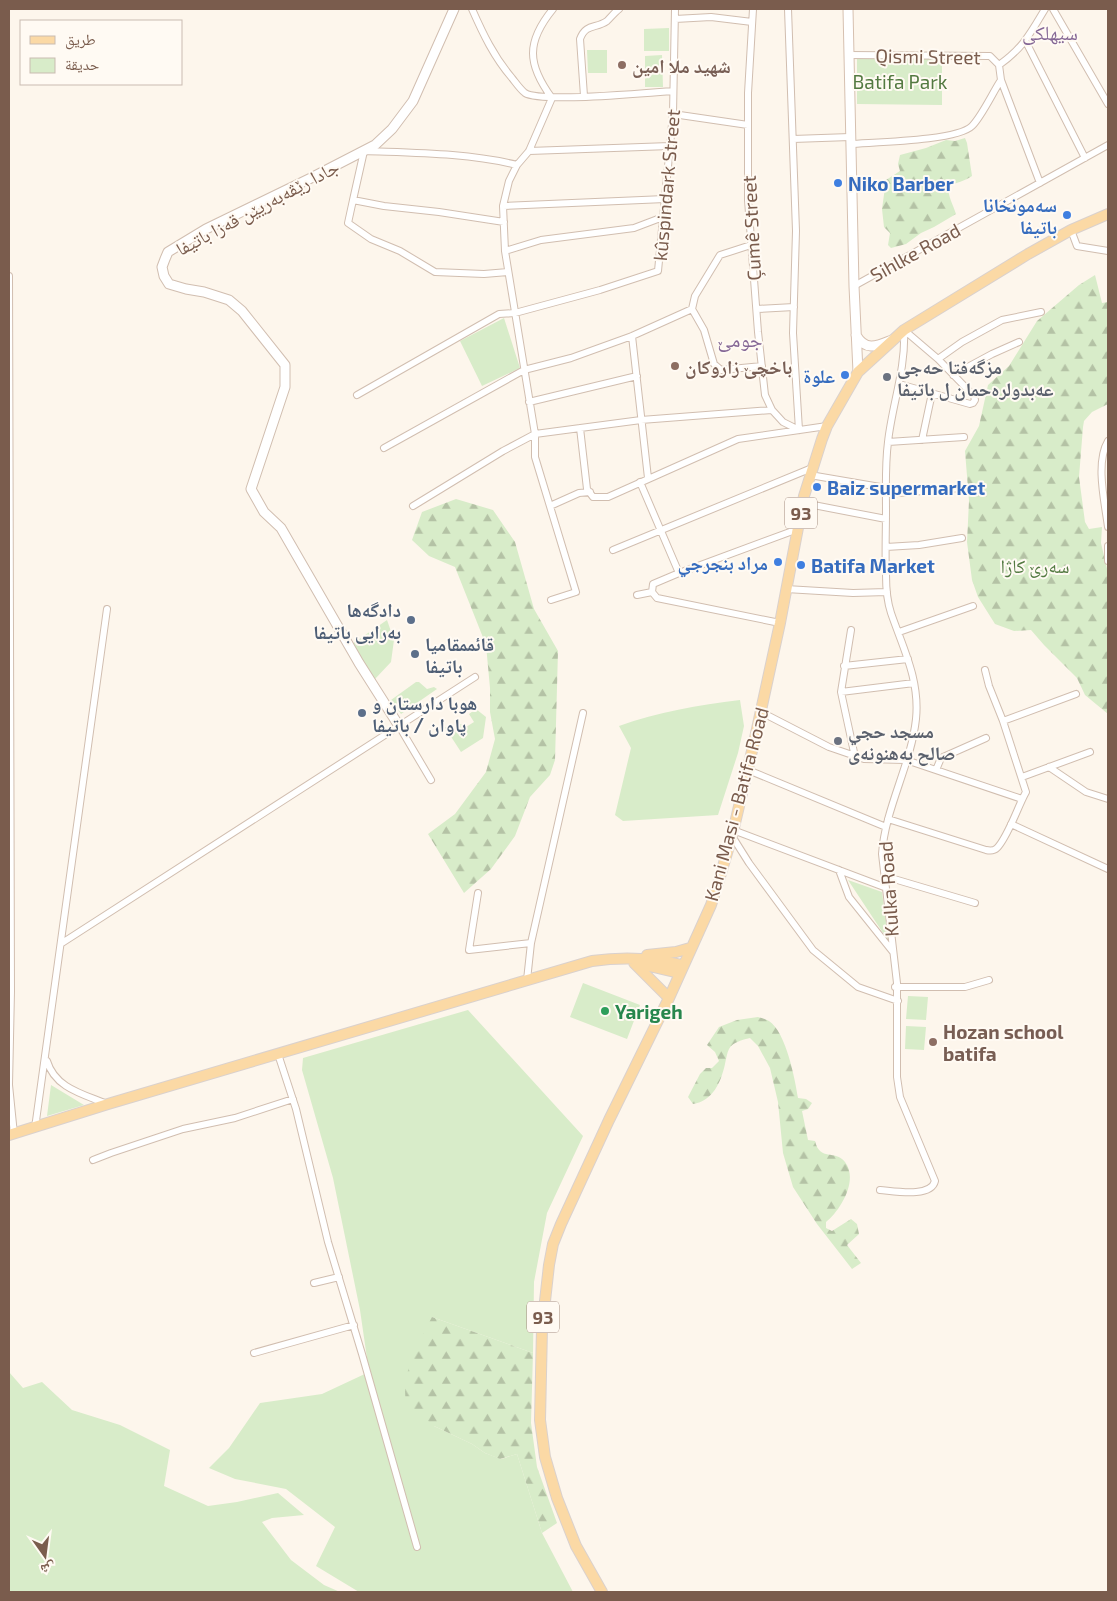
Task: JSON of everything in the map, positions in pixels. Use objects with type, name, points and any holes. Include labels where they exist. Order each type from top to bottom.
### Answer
[{"type":"main road","name":"Kani Masi - Batifa Road","points":[[602,1592],[576,1546],[557,1498],[545,1457],[540,1420],[542,1328],[546,1285],[553,1244],[609,1120],[669,998],[710,905],[732,833],[748,770],[803,503],[811,472],[827,426],[858,372],[904,330],[1028,254],[1071,230],[1108,214]]},
{"type":"main road","points":[[632,961],[634,957],[676,952],[690,948]]},
{"type":"main road","points":[[12,1134],[592,961],[612,958],[681,969]]},
{"type":"main road","points":[[632,961],[669,998]]},
{"type":"street","points":[[454,9],[413,101],[392,129],[375,145],[364,151],[348,222],[371,238],[400,251],[435,272],[484,274],[508,272]]},
{"type":"street","points":[[472,9],[497,60],[523,92],[530,96],[552,98],[673,91]]},
{"type":"street","points":[[552,98],[540,82],[534,64],[532,47],[543,21],[553,9]]},
{"type":"street","points":[[584,96],[580,39],[582,33],[589,27],[606,21],[619,9]]},
{"type":"street","name":"kûspindark Street","points":[[515,313],[600,290],[658,271],[673,114],[676,9]]},
{"type":"street","points":[[711,9],[711,17]]},
{"type":"street","name":"Çumê Street","points":[[753,9],[748,93],[748,200],[762,366],[766,395],[772,410]]},
{"type":"street","points":[[788,9],[796,231],[793,333],[799,430]]},
{"type":"street","points":[[848,9],[850,141],[858,372]]},
{"type":"street","points":[[999,65],[1014,55],[1026,42],[1044,9]]},
{"type":"street","points":[[1053,9],[1108,104]]},
{"type":"street","points":[[675,19],[711,17],[752,22]]},
{"type":"street","points":[[1026,42],[1085,158]]},
{"type":"street","name":"Qismi Street","points":[[848,54],[990,56],[999,65],[1001,80],[1040,183]]},
{"type":"street","points":[[793,139],[850,141],[942,137],[958,134],[973,125],[1001,80]]},
{"type":"street","points":[[551,600],[576,592],[535,457],[535,434],[505,251],[503,206],[509,181],[517,165],[529,151],[552,98]]},
{"type":"street","points":[[673,114],[748,125]]},
{"type":"street","name":"Sihlke Road","points":[[854,286],[1108,145]]},
{"type":"street","points":[[529,151],[670,146]]},
{"type":"street","points":[[364,151],[466,157],[497,160],[517,165]]},
{"type":"street","name":"جادا رێڤه‌به‌ريێن قه‌زا باتيفا","points":[[364,151],[206,229],[168,252],[162,267],[164,276],[169,284],[229,300],[242,311],[285,365],[285,387],[251,489],[264,512],[281,528],[359,663],[399,726]]},
{"type":"street","points":[[503,206],[665,199]]},
{"type":"street","points":[[353,200],[504,222]]},
{"type":"street","points":[[505,251],[541,240],[634,228],[663,217]]},
{"type":"street","points":[[1071,230],[1077,246],[1108,252]]},
{"type":"street","points":[[752,245],[720,255],[696,296],[692,309],[704,330],[714,364],[721,370],[762,366]]},
{"type":"street","points":[[9,276],[11,962],[9,1085],[12,1134]]},
{"type":"street","points":[[756,309],[794,307]]},
{"type":"street","points":[[384,448],[524,370],[571,358],[632,336],[692,309]]},
{"type":"street","points":[[938,359],[962,342],[1002,320],[1040,312]]},
{"type":"street","points":[[357,395],[499,314],[515,313]]},
{"type":"street","points":[[899,384],[973,403],[975,400],[974,396],[938,359],[904,330]]},
{"type":"street","name":"Kulka Road","points":[[880,1190],[920,1192],[930,1190],[934,1186],[935,1181],[900,1098],[897,1077],[898,1001],[884,887],[882,854],[883,836],[906,760],[916,719],[914,683],[908,659],[891,612],[887,592],[886,491],[888,442],[892,409],[899,384],[905,347],[904,330]]},
{"type":"street","points":[[856,335],[863,345],[869,347],[895,339]]},
{"type":"street","points":[[632,336],[648,478]]},
{"type":"street","points":[[953,375],[1019,342]]},
{"type":"street","points":[[529,402],[636,376]]},
{"type":"street","points":[[922,440],[932,393]]},
{"type":"street","points":[[413,506],[503,451],[535,434],[641,420],[772,410],[783,422],[799,430]]},
{"type":"street","points":[[580,428],[587,489],[593,497],[608,497],[738,439],[827,426]]},
{"type":"street","points":[[888,442],[964,437]]},
{"type":"street","points":[[1108,441],[1102,463],[1102,486],[1108,527]]},
{"type":"street","points":[[613,550],[811,472],[886,491],[961,488]]},
{"type":"street","points":[[640,482],[679,573]]},
{"type":"street","points":[[550,506],[579,493],[590,492]]},
{"type":"street","points":[[803,503],[886,518]]},
{"type":"street","points":[[780,622],[657,598],[652,592],[653,584],[798,529]]},
{"type":"street","points":[[886,547],[918,545],[962,538]]},
{"type":"street","points":[[1108,546],[1108,561]]},
{"type":"street","points":[[786,589],[853,593],[887,592]]},
{"type":"street","points":[[637,595],[652,592]]},
{"type":"street","points":[[899,632],[973,606]]},
{"type":"street","points":[[35,1128],[107,609]]},
{"type":"street","points":[[851,630],[840,692],[856,756]]},
{"type":"street","points":[[844,666],[908,659]]},
{"type":"street","points":[[888,819],[986,850],[992,851],[998,847],[1026,792],[985,670]]},
{"type":"street","points":[[62,943],[475,677]]},
{"type":"street","points":[[840,692],[914,683]]},
{"type":"street","points":[[1003,721],[1076,694]]},
{"type":"street","points":[[761,712],[829,747],[864,759],[906,760],[1022,799]]},
{"type":"street","points":[[527,980],[531,943],[583,714]]},
{"type":"street","points":[[399,726],[431,780]]},
{"type":"street","points":[[936,770],[941,758],[986,738]]},
{"type":"street","points":[[1022,777],[1090,752]]},
{"type":"street","points":[[1049,767],[1086,792],[1108,800]]},
{"type":"street","points":[[748,770],[886,827]]},
{"type":"street","points":[[1011,824],[1108,869]]},
{"type":"street","points":[[732,833],[884,887]]},
{"type":"street","points":[[732,833],[749,863],[813,950],[858,987],[898,1001]]},
{"type":"street","points":[[839,870],[849,897],[893,953]]},
{"type":"street","points":[[884,876],[975,903]]},
{"type":"street","points":[[478,893],[469,950],[531,943]]},
{"type":"street","points":[[896,987],[965,986],[989,980]]},
{"type":"street","points":[[278,1054],[293,1099],[328,1242],[354,1325],[417,1547]]},
{"type":"street","points":[[46,1057],[49,1068],[55,1078],[64,1085],[108,1104]]},
{"type":"street","points":[[94,1160],[183,1129],[235,1118],[293,1099]]},
{"type":"street","points":[[314,1283],[339,1277]]},
{"type":"street","points":[[254,1353],[354,1325]]},
{"type":"green space","points":[[669,28],[669,51],[644,51],[644,29]]},
{"type":"green space","points":[[587,50],[607,50],[607,73],[588,73]]},
{"type":"green space","points":[[662,55],[663,87],[645,87],[645,56]]},
{"type":"green space","name":"Batifa Park","points":[[857,58],[942,58],[942,105],[857,104]]},
{"type":"green space","points":[[965,138],[972,176],[948,186],[956,214],[921,233],[906,244],[891,248],[888,245],[890,233],[884,227],[882,209],[886,180],[900,171],[898,164],[900,155],[946,140],[955,141]]},
{"type":"green space","name":"سەرێ کاژا","points":[[1095,275],[1102,303],[1108,302],[1108,404],[1092,412],[1084,421],[1079,477],[1085,522],[1089,529],[1102,527],[1101,543],[1108,573],[1108,714],[1085,695],[1077,678],[1031,630],[1014,631],[995,624],[978,597],[972,580],[967,542],[969,501],[965,451],[979,426],[988,385],[1009,366],[1037,321],[1079,285]]},
{"type":"green space","points":[[504,318],[520,368],[482,386],[460,341]]},
{"type":"green space","points":[[456,499],[493,510],[515,542],[534,609],[558,651],[555,760],[550,775],[530,797],[515,836],[491,869],[464,893],[428,834],[455,814],[486,772],[495,739],[490,712],[486,645],[455,567],[429,556],[412,540],[422,512]]},
{"type":"green space","points":[[387,620],[394,640],[391,662],[375,679],[352,644]]},
{"type":"green space","points":[[416,682],[419,682],[427,689],[434,687],[437,689],[401,714],[391,700]]},
{"type":"green space","points":[[740,700],[744,726],[738,753],[718,815],[623,821],[615,815],[631,748],[619,726],[678,710]]},
{"type":"green space","points":[[476,709],[486,717],[483,738],[461,752],[442,726],[454,730],[457,723],[466,727],[474,722],[469,714]]},
{"type":"green space","points":[[848,880],[882,892],[889,942]]},
{"type":"green space","name":"Yarigeh","points":[[583,983],[640,1005],[627,1039],[570,1017]]},
{"type":"green space","points":[[908,996],[928,997],[926,1020],[906,1019]]},
{"type":"green space","points":[[468,1010],[583,1136],[547,1213],[534,1282],[533,1353],[432,1317],[434,1426],[472,1444],[485,1453],[501,1459],[517,1454],[542,1533],[573,1592],[359,1592],[316,1566],[335,1527],[286,1489],[235,1479],[209,1468],[229,1448],[260,1403],[322,1394],[369,1372],[360,1310],[333,1178],[302,1070],[303,1058]]},
{"type":"green space","points":[[758,1017],[769,1021],[775,1027],[785,1045],[798,1098],[806,1099],[812,1103],[808,1109],[802,1111],[808,1140],[815,1141],[820,1151],[841,1158],[849,1169],[849,1186],[846,1195],[837,1211],[826,1222],[826,1228],[832,1231],[851,1219],[857,1224],[859,1234],[847,1245],[861,1263],[852,1269],[817,1224],[793,1187],[783,1153],[778,1102],[770,1068],[758,1046],[750,1038],[733,1045],[728,1051],[718,1084],[711,1095],[693,1104],[688,1097],[700,1074],[706,1068],[712,1068],[719,1061],[715,1052],[707,1045],[719,1027],[737,1020]]},
{"type":"green space","points":[[906,1026],[926,1027],[924,1050],[905,1049]]},
{"type":"green space","points":[[51,1085],[84,1105],[47,1116]]},
{"type":"green space","points":[[432,1317],[533,1353],[531,1423],[537,1467],[557,1523],[542,1533],[517,1454],[500,1459],[485,1453],[472,1444],[434,1426],[406,1403],[405,1392],[408,1369],[416,1348]]},
{"type":"green space","points":[[9,1372],[23,1388],[42,1382],[72,1410],[120,1425],[170,1450],[164,1486],[208,1506],[278,1493],[304,1515],[272,1518],[262,1522],[291,1560],[324,1585],[340,1592],[9,1592]]},
{"type":"place","name":"شهيد ملا امين","points":[[622,65]]},
{"type":"place","name":"Niko Barber","points":[[838,183]]},
{"type":"place","name":"سه‌مونخانا باتيفا","points":[[1067,215]]},
{"type":"place","name":"باخچێ زاروکان","points":[[675,366]]},
{"type":"place","name":"علوة","points":[[845,375]]},
{"type":"place","name":"مزگەفتا حەجی عەبدولرەحمان ل باتیفا","points":[[887,377]]},
{"type":"place","name":"Baiz supermarket","points":[[817,487]]},
{"type":"place","name":"مراد بنجرجي","points":[[778,562]]},
{"type":"place","name":"Batifa Market","points":[[801,565]]},
{"type":"place","name":"دادگه‌ها به‌رايى باتيفا","points":[[411,620]]},
{"type":"place","name":"قائممقاميا باتيفا","points":[[415,654]]},
{"type":"place","name":"هوبا دارستان و پاوان / باتيفا","points":[[362,713]]},
{"type":"place","name":"مسجد حجي صالح بەھنونەی","points":[[838,741]]},
{"type":"place","name":"Yarigeh","points":[[605,1011]]},
{"type":"place","name":"Hozan school batifa","points":[[933,1042]]},
{"type":"district","name":"سيهلكى","points":[[1050,32]]},
{"type":"district","name":"جومێ","points":[[740,339]]}]
